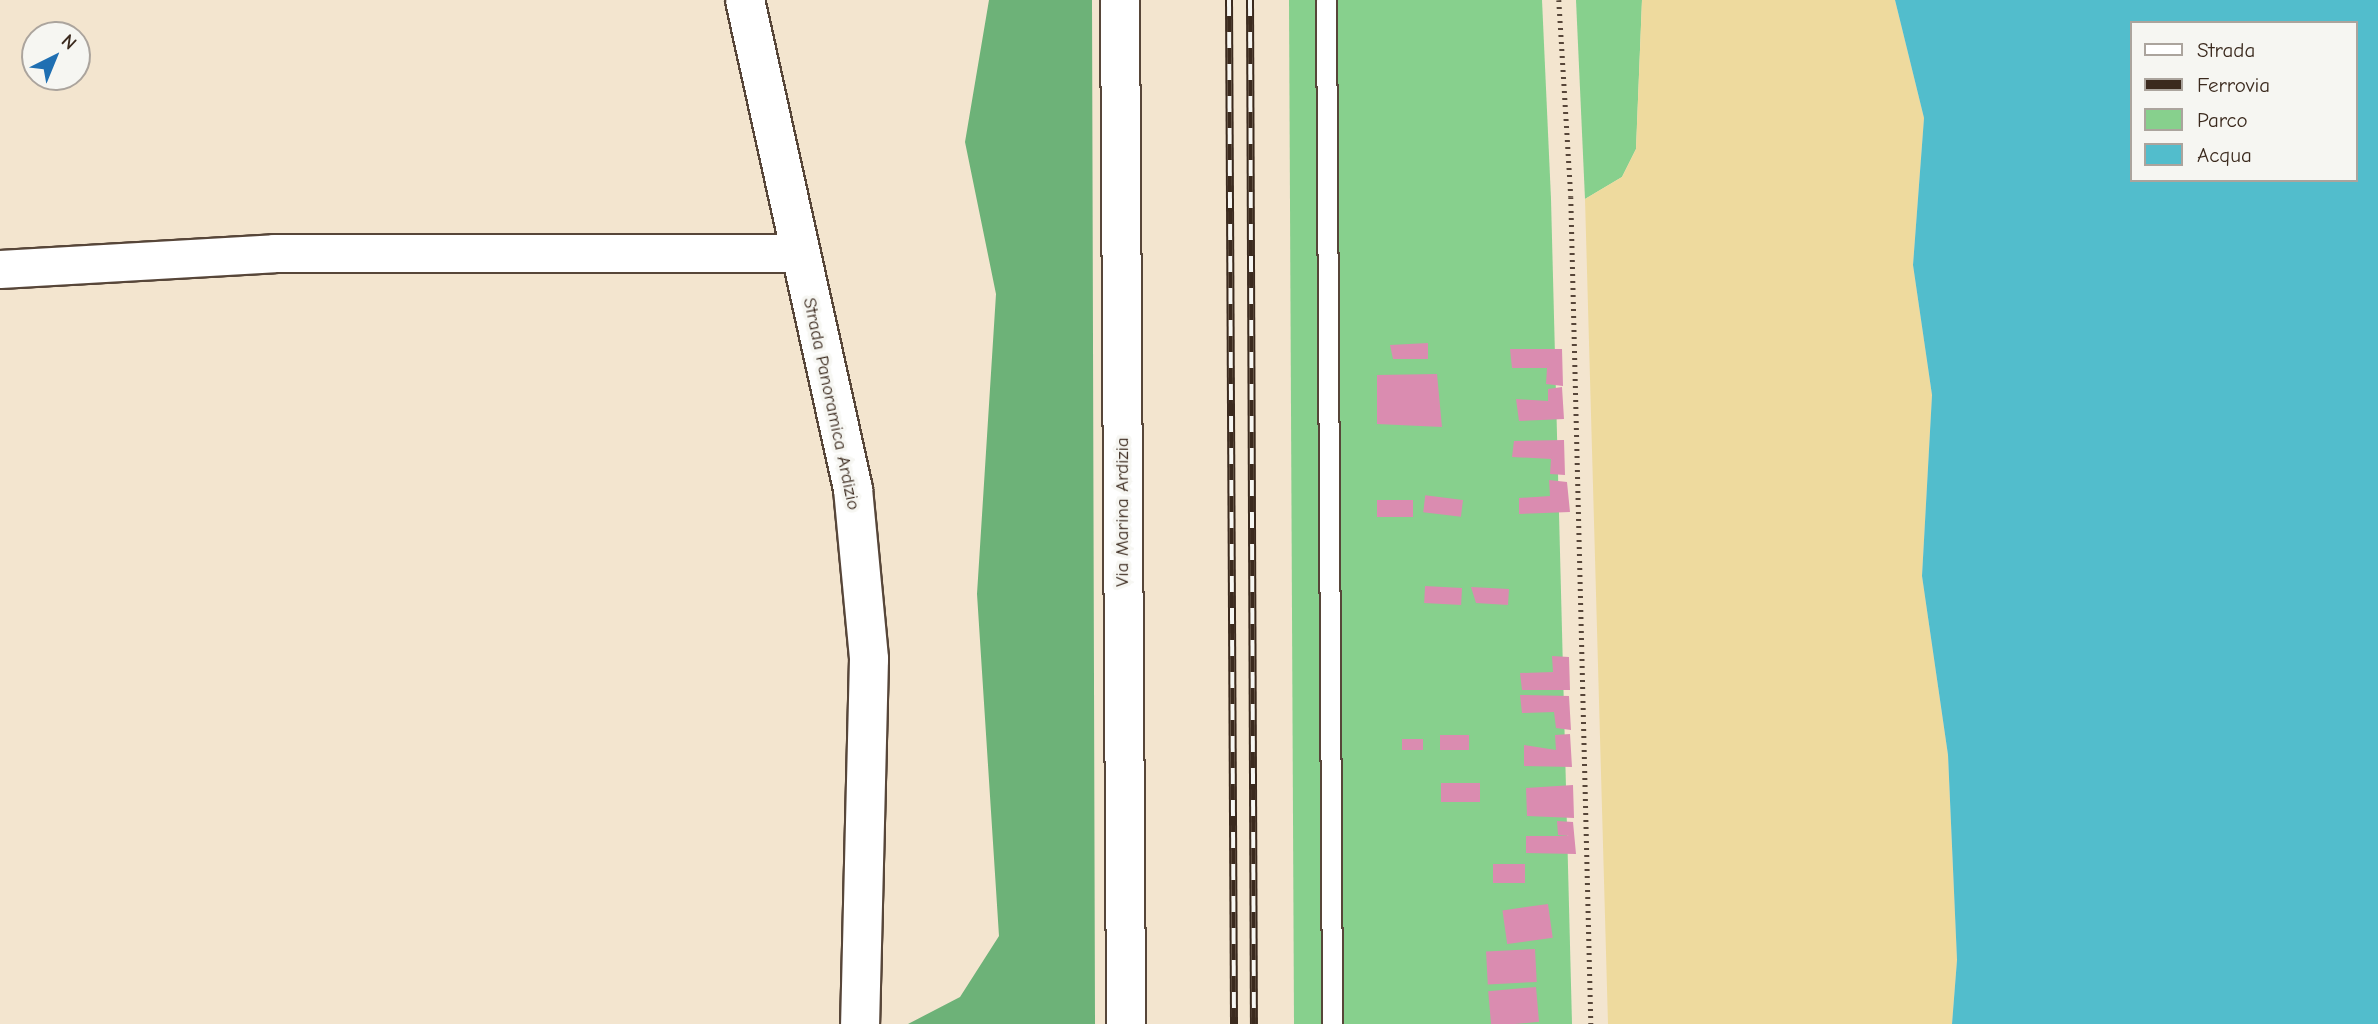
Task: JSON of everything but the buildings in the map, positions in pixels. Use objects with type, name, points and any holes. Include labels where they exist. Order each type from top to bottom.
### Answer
[{"type":"main road","name":"Strada Panoramica Ardizio","points":[[745,0],[853,489],[869,659],[860,1024]]},
{"type":"main road","name":"Via Marina Ardizia","points":[[1120,0],[1126,1024]]},
{"type":"street","points":[[0,269],[274,253],[799,253]]},
{"type":"lane","points":[[1326,0],[1332,1024]]},
{"type":"path","points":[[1559,0],[1571,197],[1591,1024]]},
{"type":"green space","points":[[989,0],[1092,0],[1095,1024],[908,1024],[960,997],[999,936],[977,594],[996,294],[965,142]]},
{"type":"green space","points":[[1289,0],[1542,0],[1551,199],[1572,1024],[1294,1024]]},
{"type":"green space","points":[[1576,0],[1642,0],[1636,149],[1622,177],[1585,199]]},
{"type":"sand","points":[[1642,0],[1895,0],[1924,118],[1913,265],[1932,395],[1922,576],[1948,755],[1957,960],[1952,1024],[1608,1024],[1585,199],[1622,177],[1636,149]]},
{"type":"water","points":[[1895,0],[2378,0],[2378,1024],[1952,1024],[1957,960],[1948,755],[1922,576],[1932,395],[1913,265],[1924,118]]},
{"type":"railway","points":[[1229,0],[1234,1024]]},
{"type":"railway","points":[[1250,0],[1254,1024]]}]
